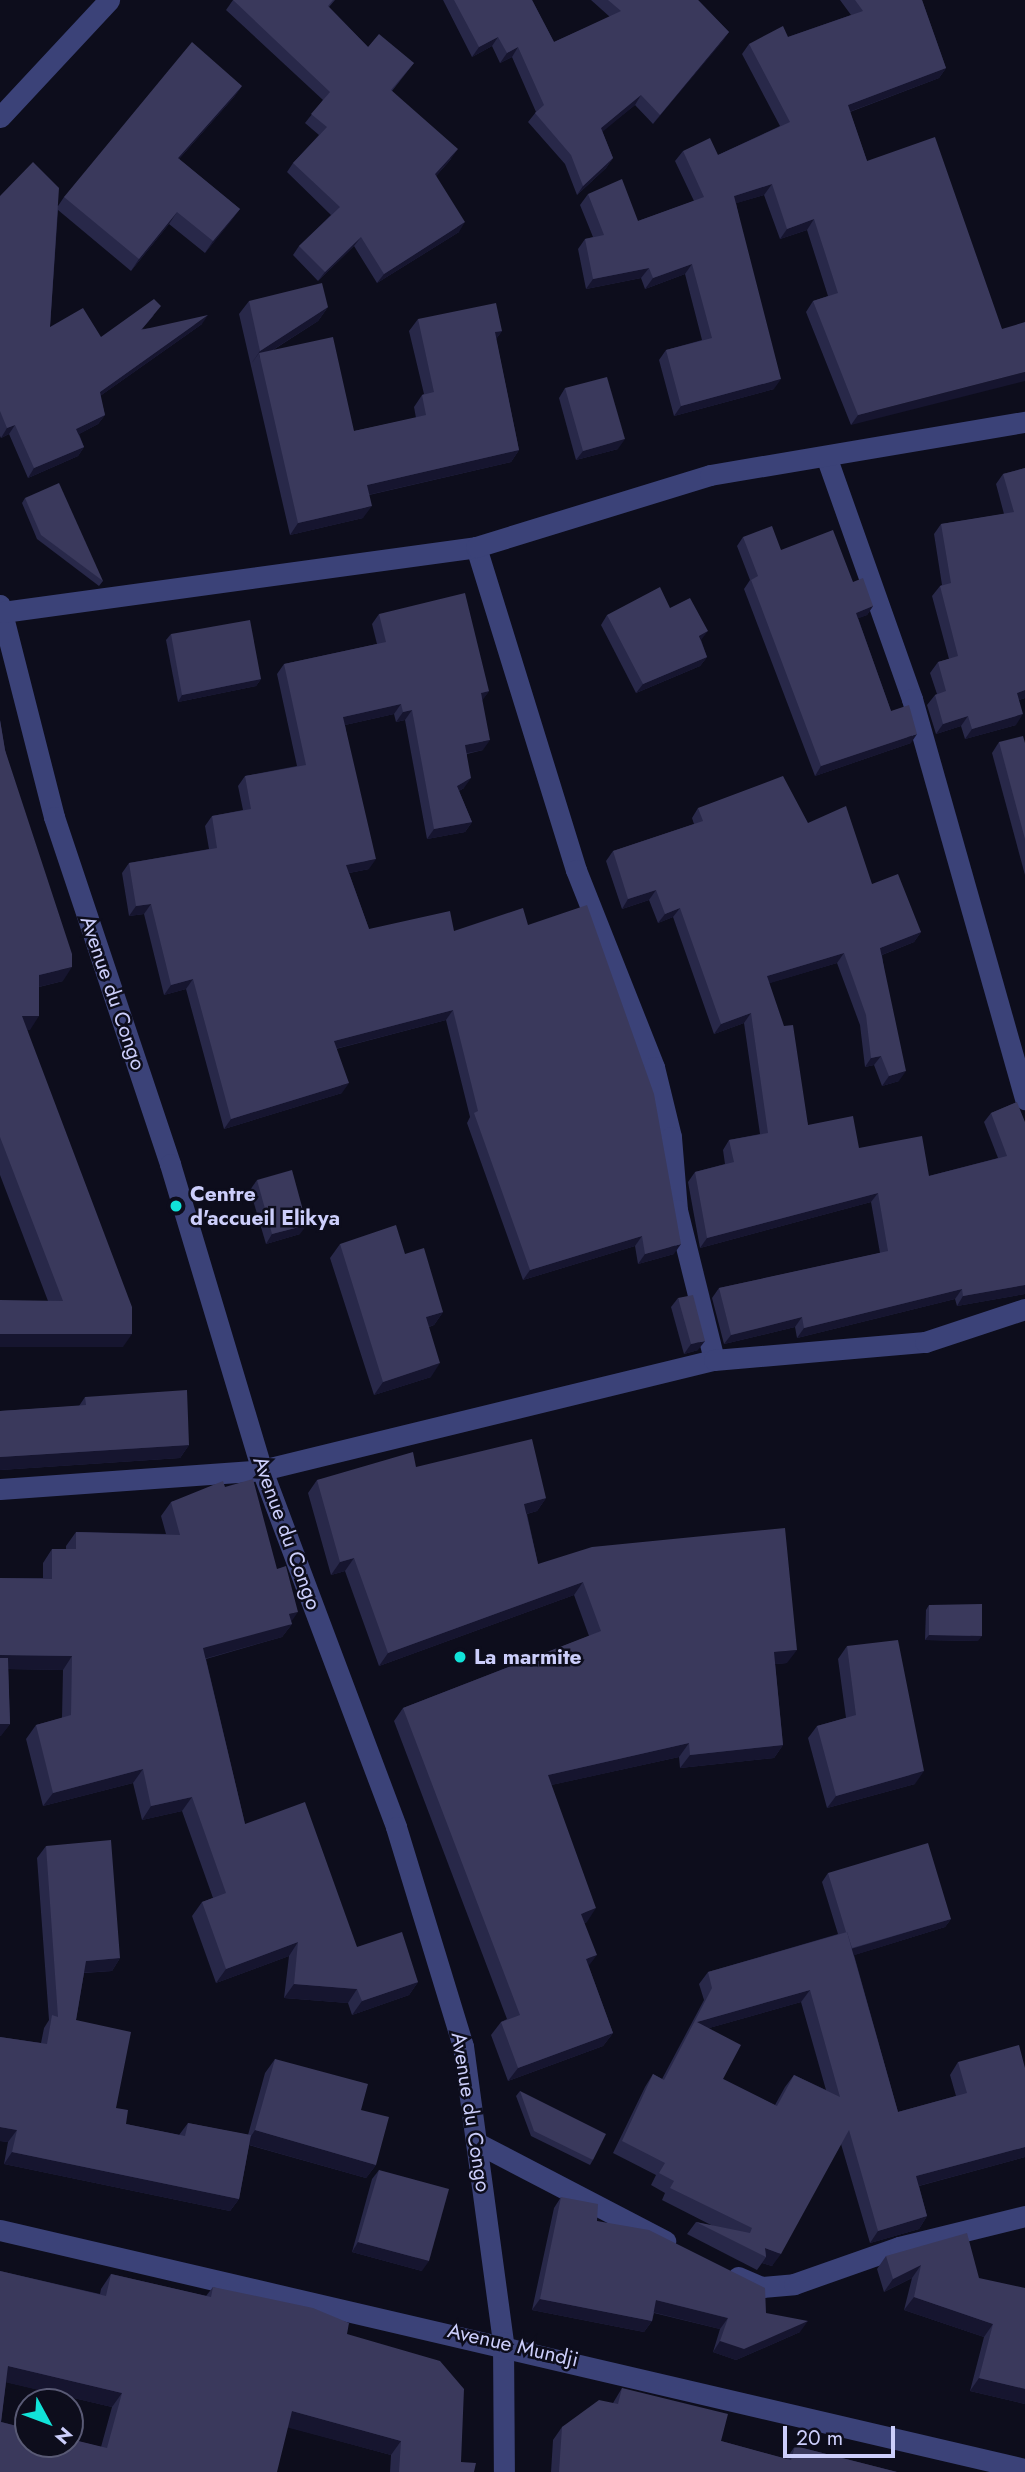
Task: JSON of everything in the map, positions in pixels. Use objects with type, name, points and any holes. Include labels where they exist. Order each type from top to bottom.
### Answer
[{"type":"street","points":[[0,117],[109,0]]},
{"type":"street","points":[[1,608],[476,547],[710,475],[1025,422]]},
{"type":"street","points":[[826,456],[912,699],[1025,1099]]},
{"type":"street","points":[[476,547],[576,870],[654,1067],[671,1138],[677,1210],[714,1360]]},
{"type":"street","name":"Avenue du Congo","points":[[1,608],[54,817],[170,1164],[262,1470],[397,1827],[463,2046],[479,2144],[503,2342],[504,2472]]},
{"type":"street","points":[[0,1489],[262,1470],[714,1360],[925,1342],[1025,1309]]},
{"type":"street","points":[[479,2144],[688,2253]]},
{"type":"street","points":[[713,2266],[762,2287],[794,2284],[899,2247],[1025,2216]]},
{"type":"street","name":"Avenue Mundji","points":[[0,2230],[503,2342],[1025,2469]]},
{"type":"building","points":[[233,0],[333,0],[328,6],[368,47],[379,34],[414,63],[391,90],[458,149],[435,174],[465,222],[384,274],[361,237],[325,272],[299,246],[340,207],[293,163],[327,127],[311,114],[330,92]]},
{"type":"building","points":[[454,0],[532,0],[554,42],[621,11],[608,0],[698,0],[729,32],[660,115],[641,95],[601,128],[613,158],[583,186],[571,155],[535,113],[544,105],[518,47],[507,53],[498,37],[479,47]]},
{"type":"building","points":[[855,0],[922,0],[946,68],[848,105],[867,161],[935,137],[1002,329],[1025,322],[1025,372],[858,415],[813,301],[838,293],[814,219],[787,229],[772,184],[734,196],[781,379],[681,406],[666,350],[712,338],[692,264],[653,278],[649,268],[593,279],[585,239],[604,235],[588,194],[622,179],[638,221],[704,197],[683,151],[710,138],[718,155],[790,122],[749,44],[783,26],[788,37],[863,11]]},
{"type":"building","points":[[192,42],[242,86],[178,158],[240,209],[213,241],[177,212],[139,259],[64,197]]},
{"type":"building","points":[[33,162],[59,188],[50,327],[83,308],[101,337],[154,299],[161,306],[141,330],[208,315],[100,392],[105,415],[76,429],[84,447],[34,468],[15,425],[7,428],[0,411],[0,196]]},
{"type":"building","points":[[322,283],[328,307],[260,351],[249,301]]},
{"type":"building","points":[[496,303],[502,331],[495,332],[519,450],[367,485],[372,506],[298,523],[259,353],[333,337],[354,431],[426,415],[422,395],[434,392],[418,319]]},
{"type":"building","points":[[607,377],[625,439],[583,451],[565,388]]},
{"type":"building","points":[[1025,468],[1025,690],[1017,693],[1023,714],[972,729],[968,716],[943,724],[935,695],[946,691],[938,662],[958,656],[940,586],[951,583],[941,524],[1014,512],[1003,474]]},
{"type":"building","points":[[59,483],[103,581],[41,535],[25,498]]},
{"type":"building","points":[[772,526],[781,550],[833,530],[853,582],[863,578],[873,606],[856,613],[891,711],[909,705],[917,734],[821,766],[751,580],[758,576],[743,537]]},
{"type":"building","points":[[660,587],[670,608],[690,598],[708,631],[699,636],[707,657],[643,684],[607,615]]},
{"type":"building","points":[[465,593],[489,691],[481,693],[490,740],[465,745],[471,778],[457,786],[472,822],[434,829],[412,710],[403,712],[401,704],[343,717],[376,859],[346,865],[369,929],[450,911],[454,931],[523,908],[528,925],[587,905],[654,1094],[681,1244],[645,1254],[642,1236],[530,1270],[474,1113],[478,1111],[453,1010],[334,1041],[349,1083],[231,1119],[193,979],[171,985],[151,904],[136,906],[129,863],[217,848],[212,816],[251,809],[245,776],[306,765],[284,664],[386,642],[379,614]]},
{"type":"building","points":[[250,620],[261,679],[182,695],[171,634]]},
{"type":"building","points":[[0,720],[5,750],[72,954],[72,967],[39,975],[39,1016],[22,1016],[132,1307],[132,1334],[0,1334],[0,1300],[63,1301],[0,1137]]},
{"type":"building","points":[[1023,736],[1025,743],[1025,839],[999,742]]},
{"type":"building","points":[[783,776],[808,823],[846,806],[872,884],[898,874],[921,932],[880,948],[906,1071],[889,1076],[881,1056],[871,1058],[866,1015],[844,953],[767,976],[784,1026],[793,1025],[808,1125],[853,1116],[859,1148],[922,1136],[929,1176],[1007,1156],[991,1113],[1017,1102],[1025,1122],[1025,1285],[963,1296],[962,1289],[804,1328],[802,1317],[731,1335],[719,1288],[888,1251],[878,1193],[707,1238],[695,1172],[734,1162],[729,1140],[768,1133],[751,1013],[721,1024],[680,908],[665,914],[656,890],[628,899],[613,851],[703,821],[698,808]]},
{"type":"building","points":[[292,1170],[307,1225],[272,1234],[257,1180]]},
{"type":"building","points":[[396,1225],[405,1254],[424,1248],[443,1312],[426,1317],[440,1363],[383,1382],[340,1244]]},
{"type":"building","points":[[693,1295],[705,1341],[691,1344],[678,1298]]},
{"type":"building","points":[[187,1390],[189,1445],[0,1457],[0,1411],[86,1405],[85,1397]]},
{"type":"building","points":[[532,1439],[546,1498],[524,1504],[538,1564],[592,1547],[785,1528],[797,1650],[774,1652],[783,1745],[690,1755],[689,1743],[548,1775],[596,1908],[581,1914],[597,1955],[586,1959],[613,2033],[518,2068],[501,2022],[520,2015],[403,1708],[601,1631],[583,1582],[388,1653],[354,1558],[340,1562],[317,1480],[413,1452],[416,1467]]},
{"type":"building","points":[[253,1479],[277,1569],[286,1566],[298,1612],[289,1614],[292,1624],[203,1648],[245,1824],[305,1802],[357,1947],[402,1932],[418,1982],[362,2001],[357,1989],[294,1984],[298,1942],[226,1969],[202,1902],[226,1893],[192,1797],[151,1806],[143,1769],[53,1793],[36,1725],[71,1715],[72,1656],[0,1655],[0,1578],[52,1579],[52,1549],[76,1549],[76,1532],[180,1535],[171,1502],[223,1481],[225,1487]]},
{"type":"building","points":[[982,1604],[982,1636],[929,1635],[929,1605]]},
{"type":"building","points":[[898,1640],[924,1771],[836,1796],[817,1726],[856,1715],[847,1646]]},
{"type":"building","points":[[0,1658],[8,1658],[10,1724],[0,1724]]},
{"type":"building","points":[[111,1840],[120,1958],[86,1961],[76,2020],[131,2032],[116,2108],[128,2110],[126,2124],[185,2136],[188,2123],[251,2135],[239,2199],[12,2152],[17,2130],[0,2127],[0,2037],[47,2044],[52,2015],[58,2017],[46,1846]]},
{"type":"building","points":[[928,1843],[951,1919],[852,1948],[828,1873]]},
{"type":"building","points":[[847,1932],[898,2112],[967,2093],[958,2062],[1019,2045],[1025,2068],[1025,2147],[916,2176],[927,2216],[878,2231],[849,2130],[781,2254],[765,2248],[766,2257],[696,2222],[750,2233],[752,2228],[670,2188],[674,2181],[659,2173],[665,2163],[622,2141],[653,2074],[664,2080],[712,1988],[708,1972]],"holes":[[[810,1990],[840,2097],[794,2075],[777,2106],[723,2079],[741,2045],[697,2022]]]},
{"type":"building","points":[[275,2059],[368,2084],[361,2110],[389,2117],[376,2165],[255,2130]]},
{"type":"building","points":[[520,2091],[606,2134],[593,2160],[534,2131]]},
{"type":"building","points":[[379,2170],[449,2189],[429,2261],[358,2242]]},
{"type":"building","points":[[561,2197],[598,2204],[597,2221],[649,2230],[765,2288],[766,2313],[808,2321],[744,2349],[720,2341],[728,2318],[656,2300],[652,2321],[540,2299]]},
{"type":"building","points":[[967,2233],[979,2278],[1025,2288],[1025,2389],[979,2378],[993,2324],[914,2297],[921,2265],[893,2279],[886,2256]]},
{"type":"building","points":[[0,2271],[106,2296],[111,2274],[211,2297],[213,2287],[313,2308],[349,2323],[347,2334],[440,2361],[464,2389],[461,2462],[476,2463],[474,2472],[399,2472],[401,2441],[292,2411],[277,2472],[0,2472]]},
{"type":"building","points":[[622,2388],[728,2414],[721,2441],[791,2460],[795,2446],[897,2472],[559,2472],[562,2427],[599,2400],[618,2404]]},
{"type":"place","name":"Centre d'accueil Elikya","points":[[176,1206]]},
{"type":"place","name":"La marmite","points":[[460,1657]]}]
